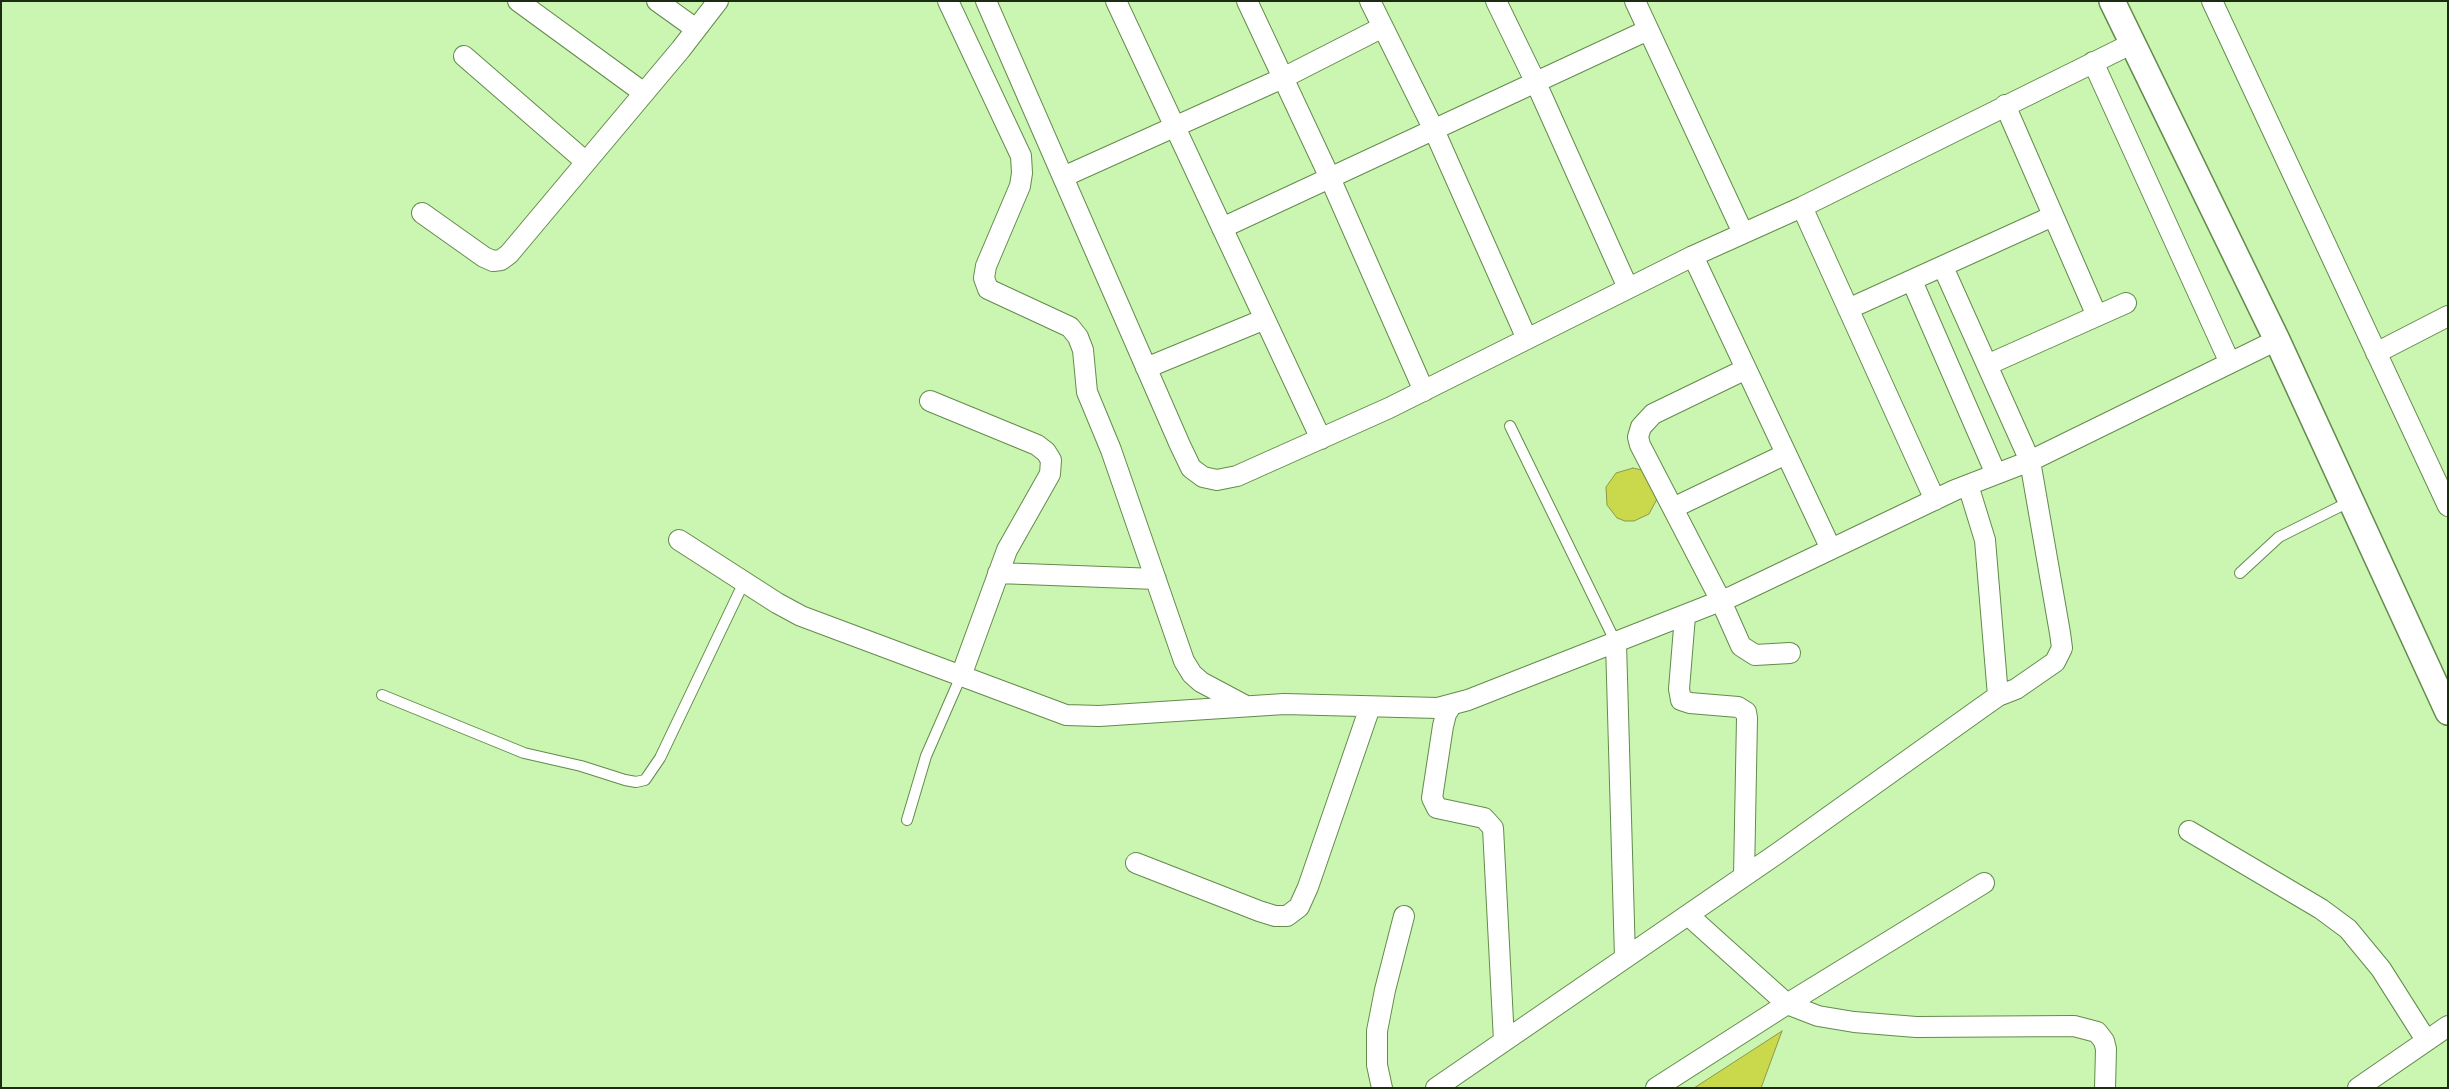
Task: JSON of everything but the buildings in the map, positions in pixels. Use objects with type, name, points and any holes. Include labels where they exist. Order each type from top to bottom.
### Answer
[{"type":"street","points":[[518,1],[644,93]]},
{"type":"street","points":[[658,1],[696,29]]},
{"type":"street","points":[[422,213],[484,257],[493,261],[502,260],[644,93],[718,1]]},
{"type":"street","points":[[948,1],[1021,156],[1022,173],[1020,186],[986,266],[984,278],[988,289],[1070,327],[1078,337],[1083,350],[1087,392],[1110,450],[1184,662],[1192,674],[1201,682],[1246,706]]},
{"type":"street","points":[[986,1],[1191,468],[1203,477],[1217,480],[1237,476],[1424,391],[1693,256],[1802,207],[2133,43]]},
{"type":"street","points":[[1116,1],[1321,439]]},
{"type":"street","points":[[1247,1],[1330,178],[1424,391]]},
{"type":"street","points":[[1370,1],[1434,130],[1527,339]]},
{"type":"street","points":[[1496,1],[1536,83],[1628,288]]},
{"type":"street","points":[[1635,1],[1742,233]]},
{"type":"street","points":[[2112,1],[2278,340],[2448,712]]},
{"type":"street","points":[[2212,1],[2448,506]]},
{"type":"street","points":[[1063,177],[1283,78],[1383,27]]},
{"type":"street","points":[[1222,228],[1648,30]]},
{"type":"street","points":[[464,56],[586,162]]},
{"type":"street","points":[[2093,62],[2230,363]]},
{"type":"street","points":[[2005,105],[2097,316]]},
{"type":"street","points":[[1802,207],[1935,500]]},
{"type":"street","points":[[1848,309],[2053,216]]},
{"type":"street","points":[[1693,256],[1831,549]]},
{"type":"street","points":[[1436,1088],[1744,876],[1998,696],[2016,688],[2055,662],[2062,648],[2030,461],[1943,267]]},
{"type":"street","points":[[1912,281],[1996,474]]},
{"type":"street","points":[[1987,365],[2126,303]]},
{"type":"street","points":[[2376,353],[2448,316]]},
{"type":"street","points":[[1146,368],[1265,319]]},
{"type":"street","points":[[679,540],[801,616],[1066,715],[1099,716],[1246,706],[1312,704],[1426,709],[1451,706],[1721,601],[1968,485],[2030,461],[2278,340]]},
{"type":"street","points":[[1746,369],[1653,414],[1641,427],[1638,437],[1640,445],[1721,601],[1741,646],[1755,656],[1790,653]]},
{"type":"street","points":[[930,401],[1037,445],[1052,460],[1050,474],[1007,550],[961,676]]},
{"type":"street","points":[[1673,508],[1786,454]]},
{"type":"street","points":[[1968,485],[1985,540],[1998,696]]},
{"type":"street","points":[[998,573],[1156,580]]},
{"type":"street","points":[[1685,616],[1679,689],[1681,700],[1690,703],[1738,707],[1746,712],[1744,876]]},
{"type":"street","points":[[1616,643],[1625,958]]},
{"type":"street","points":[[1451,706],[1443,726],[1433,804],[1437,808],[1484,818],[1493,828],[1504,1041]]},
{"type":"street","points":[[1136,863],[1259,911],[1275,916],[1287,916],[1300,907],[1308,887],[1370,707]]},
{"type":"street","points":[[2189,831],[2321,909],[2348,930],[2381,969],[2426,1040]]},
{"type":"street","points":[[1656,1088],[1787,1004],[1984,883]]},
{"type":"street","points":[[1688,915],[1787,1004],[1818,1016],[1888,1025],[2074,1026],[2098,1032],[2104,1041],[2106,1049],[2105,1088]]},
{"type":"street","points":[[1382,1088],[1377,1065],[1377,1031],[1385,990],[1404,916]]},
{"type":"street","points":[[2358,1088],[2448,1026]]},
{"type":"lane","points":[[1510,426],[1616,643]]},
{"type":"lane","points":[[2240,573],[2279,537],[2351,501]]},
{"type":"lane","points":[[382,695],[524,753],[581,766],[625,780],[636,782],[645,780],[660,758],[744,582]]},
{"type":"lane","points":[[907,820],[926,756],[961,676]]}]
